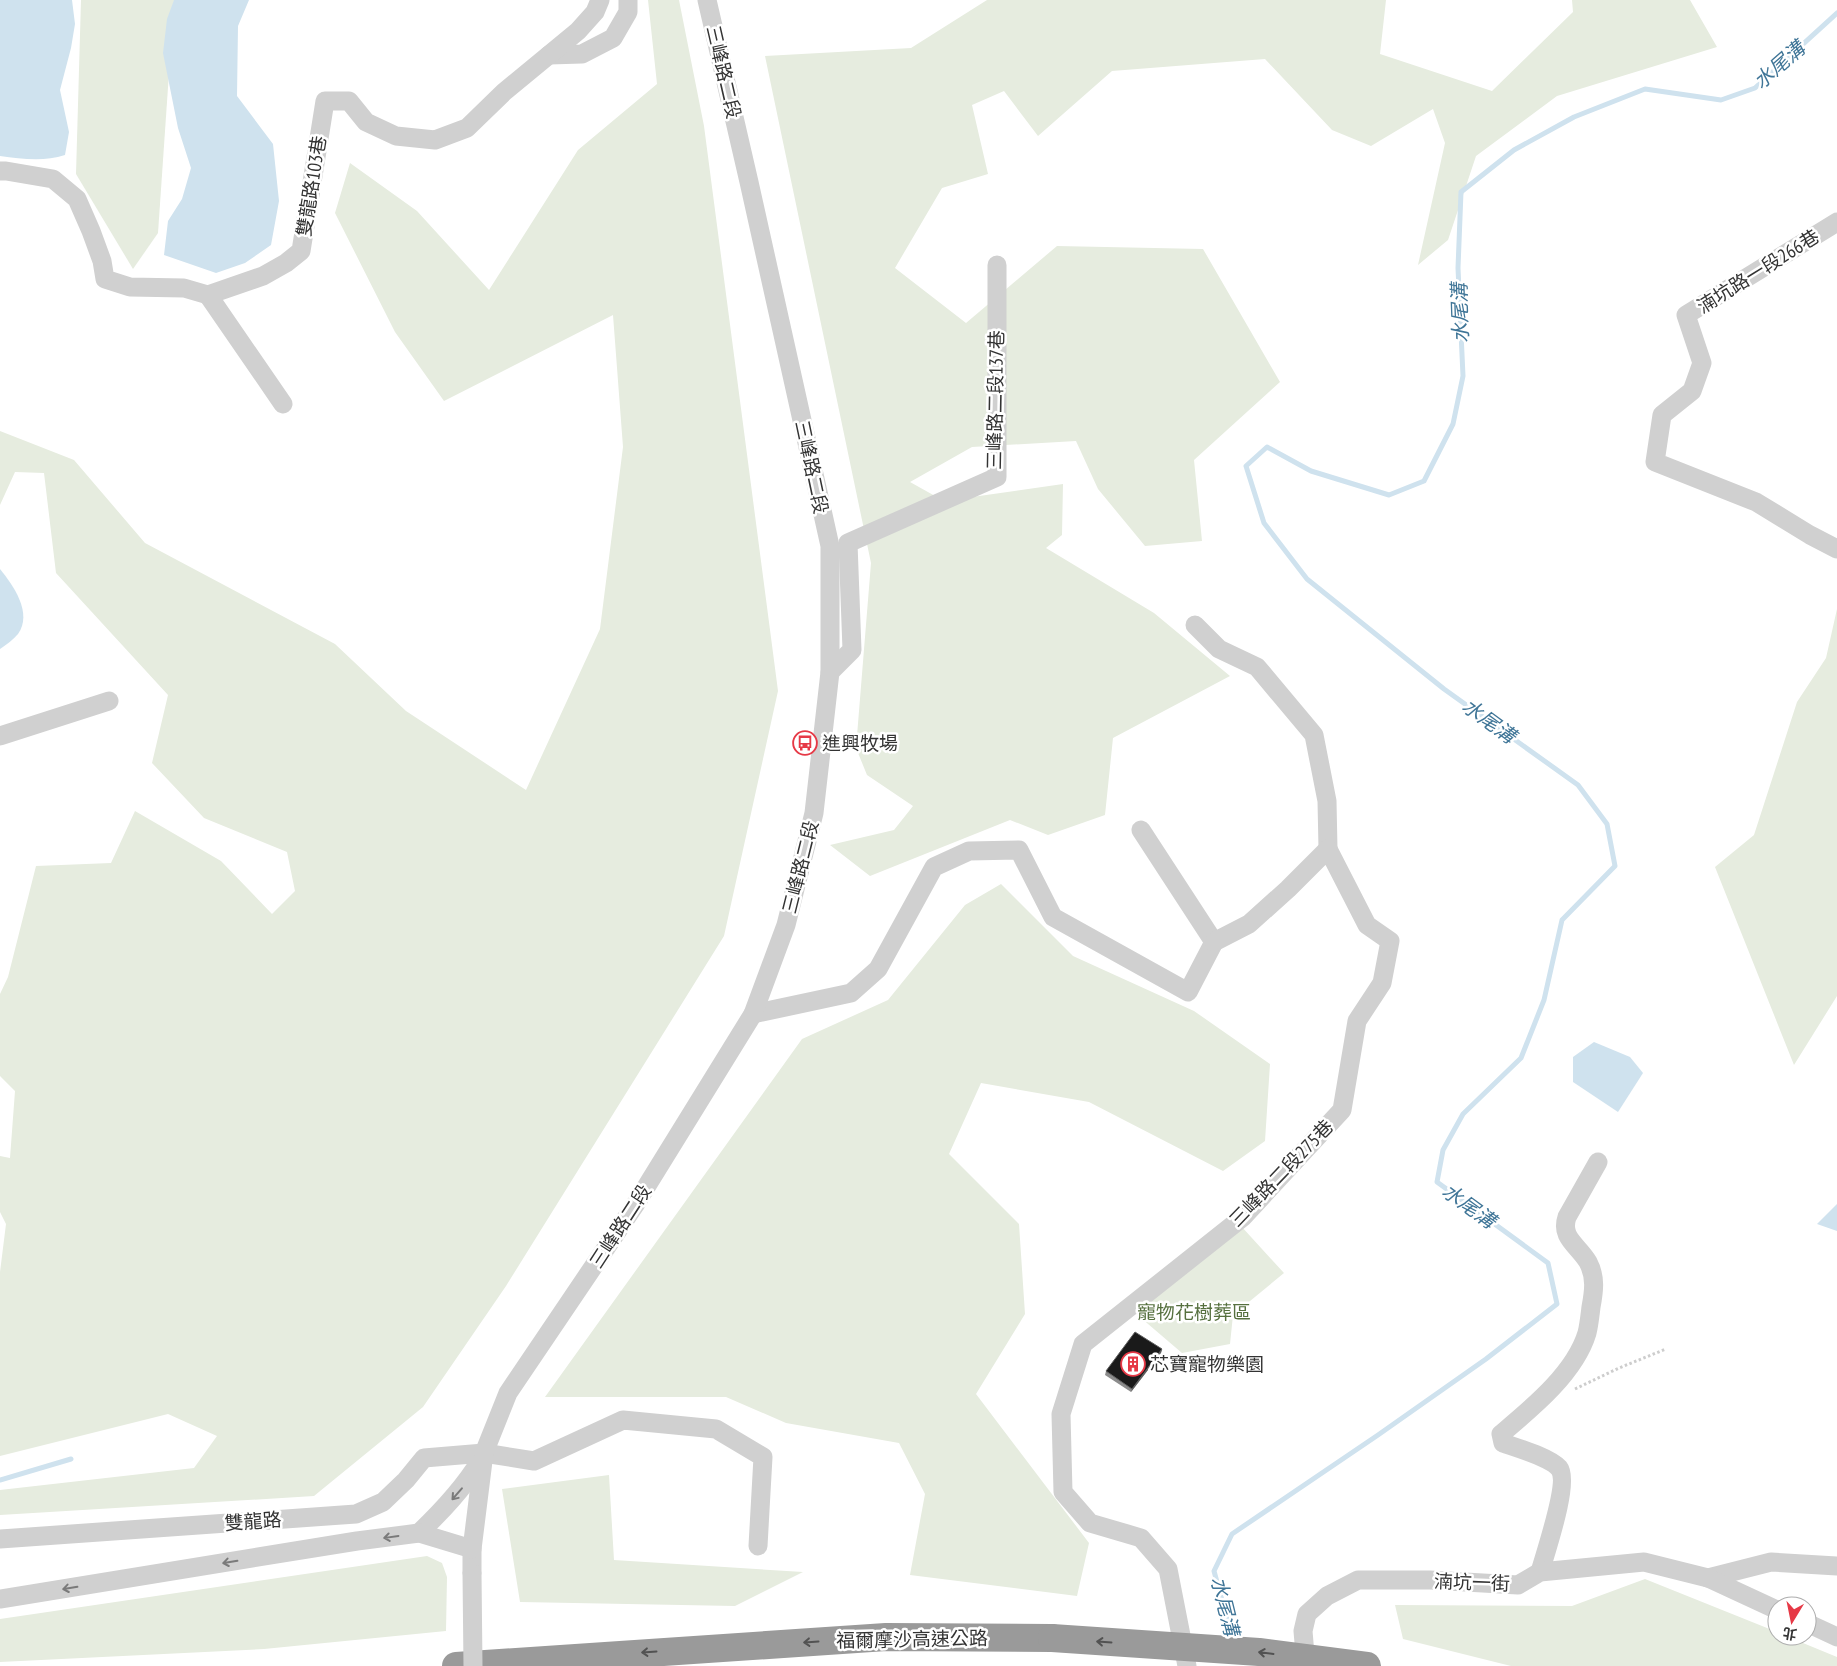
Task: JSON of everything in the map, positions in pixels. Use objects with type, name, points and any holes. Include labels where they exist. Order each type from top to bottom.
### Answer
[{"type":"highway","name":"福爾摩沙高速公路","points":[[456,1666],[886,1637],[1052,1638],[1259,1652],[1367,1666]]},
{"type":"street","name":"雙龍路103巷","points":[[208,294],[263,276],[286,263],[301,251],[325,101],[348,100],[366,122],[396,136],[435,140],[467,128],[504,92],[578,31],[595,12],[600,0]]},
{"type":"street","points":[[549,55],[582,54],[613,38],[628,12],[628,0]]},
{"type":"street","name":"三峰路二段","points":[[473,1666],[472,1549],[484,1453],[508,1393],[635,1205],[753,1014],[786,925],[814,813],[830,672],[830,546],[707,0]]},
{"type":"street","points":[[0,172],[6,171],[53,179],[76,198],[91,231],[102,261],[106,279],[130,287],[184,288],[208,294],[283,404]]},
{"type":"street","name":"湳坑路一段266巷","points":[[1837,222],[1686,315],[1702,363],[1692,391],[1662,415],[1655,462],[1756,502],[1837,549]]},
{"type":"street","name":"三峰路二段137巷","points":[[830,672],[852,650],[848,543],[998,477],[997,265]]},
{"type":"street","points":[[753,1014],[851,993],[878,969],[934,867],[969,851],[1019,850],[1053,917],[1188,992],[1214,942],[1249,924],[1328,849],[1327,801],[1314,735],[1257,666],[1220,649],[1195,625]]},
{"type":"street","points":[[0,736],[109,701]]},
{"type":"street","points":[[1141,830],[1214,942]]},
{"type":"street","name":"三峰路二段275巷","points":[[1187,1666],[1168,1570],[1142,1538],[1090,1523],[1063,1492],[1061,1414],[1083,1344],[1243,1217],[1342,1110],[1357,1021],[1382,983],[1390,940],[1367,925],[1328,849]]},
{"type":"street","points":[[1540,1572],[1560,1498],[1563,1479],[1559,1468],[1541,1457],[1503,1443],[1501,1434],[1529,1411],[1570,1367],[1587,1334],[1594,1276],[1588,1263],[1567,1236],[1564,1227],[1567,1217],[1598,1162]]},
{"type":"street","name":"雙龍路","points":[[0,1539],[356,1514],[383,1502],[406,1480],[424,1458],[484,1453],[534,1460],[622,1420],[716,1429],[763,1457],[758,1546]]},
{"type":"street","points":[[419,1533],[444,1509],[467,1482],[484,1453]]},
{"type":"street","points":[[0,1599],[357,1541],[419,1533],[472,1549]]},
{"type":"street","name":"湳坑一街","points":[[1306,1666],[1304,1630],[1308,1614],[1327,1596],[1358,1580],[1430,1580],[1518,1585],[1540,1572],[1644,1562],[1708,1578],[1767,1605]]},
{"type":"street","points":[[1708,1578],[1771,1562],[1837,1566]]},
{"type":"street","points":[[1817,1628],[1837,1637]]},
{"type":"path","points":[[1574,1389],[1666,1349]]},
{"type":"green space","points":[[81,0],[174,0],[158,233],[133,269],[76,174]]},
{"type":"green space","points":[[648,0],[679,0],[704,126],[778,691],[724,936],[506,1286],[423,1407],[314,1496],[0,1515],[0,1490],[194,1468],[217,1436],[168,1414],[0,1456],[0,1272],[6,1224],[0,1212],[0,1156],[10,1158],[15,1091],[0,1076],[0,994],[8,977],[36,866],[111,863],[135,811],[221,861],[272,914],[295,891],[287,852],[204,818],[152,763],[168,695],[56,573],[44,473],[15,472],[0,505],[0,431],[74,460],[145,543],[335,644],[406,711],[526,790],[600,629],[623,447],[613,315],[444,401],[395,332],[335,213],[350,163],[417,211],[489,290],[578,150],[657,84]]},
{"type":"green space","points":[[987,0],[1386,0],[1380,54],[1492,91],[1573,12],[1572,0],[1690,0],[1717,47],[1557,96],[1476,156],[1448,240],[1418,265],[1445,143],[1433,109],[1371,146],[1332,130],[1265,59],[1112,71],[1038,136],[1004,91],[972,105],[988,174],[942,188],[895,268],[966,323],[1057,246],[1203,249],[1280,382],[1194,460],[1202,541],[1145,546],[1098,489],[1076,441],[972,447],[910,482],[944,501],[1063,484],[1062,535],[1046,548],[1154,613],[1230,676],[1113,738],[1105,815],[1048,835],[1010,820],[870,876],[830,845],[894,830],[913,806],[867,775],[856,748],[871,563],[765,56],[911,48]]},
{"type":"green space","points":[[1837,609],[1837,996],[1794,1065],[1715,867],[1754,835],[1797,702],[1826,658]]},
{"type":"green space","points":[[1001,884],[1073,956],[1194,1011],[1270,1064],[1265,1141],[1223,1171],[1089,1102],[981,1083],[949,1154],[1019,1224],[1025,1314],[976,1394],[1089,1543],[1077,1596],[910,1575],[925,1494],[899,1443],[786,1423],[726,1397],[545,1397],[802,1039],[888,1000],[965,905]]},
{"type":"green space","name":"寵物花樹葬區","points":[[1241,1226],[1284,1273],[1233,1315],[1230,1344],[1182,1353],[1134,1312]]},
{"type":"green space","points":[[609,1475],[614,1560],[803,1572],[735,1606],[520,1602],[502,1489]]},
{"type":"green space","points":[[427,1556],[442,1563],[447,1577],[446,1631],[264,1649],[0,1662],[0,1619]]},
{"type":"green space","points":[[1645,1579],[1767,1628],[1767,1646],[1810,1646],[1837,1657],[1837,1666],[1511,1666],[1403,1639],[1395,1605],[1572,1606]]},
{"type":"water","points":[[0,0],[72,0],[75,24],[60,90],[69,132],[65,155],[41,159],[0,156]]},
{"type":"water","points":[[174,0],[249,0],[238,26],[237,96],[273,144],[279,201],[271,245],[245,263],[216,273],[164,255],[168,221],[182,199],[191,168],[178,128],[163,53],[167,19]]},
{"type":"water","points":[[0,569],[20,600],[23,617],[22,626],[18,634],[0,649]]},
{"type":"water","points":[[1594,1042],[1630,1057],[1643,1073],[1618,1112],[1573,1082],[1573,1057]]},
{"type":"water","points":[[1837,1204],[1837,1231],[1817,1224]]},
{"type":"building","name":"芯寶寵物樂園","points":[[1135,1332],[1162,1349],[1132,1389],[1106,1371]]},
{"type":"waterway","name":"水尾溝","points":[[1233,1641],[1214,1571],[1232,1534],[1486,1359],[1557,1304],[1548,1263],[1437,1182],[1443,1150],[1463,1114],[1521,1058],[1544,1000],[1562,920],[1615,866],[1607,824],[1578,785],[1444,689],[1307,579],[1264,523],[1246,466],[1267,447],[1311,471],[1389,495],[1424,481],[1453,424],[1463,376],[1458,268],[1461,192],[1514,150],[1574,117],[1645,89],[1721,100],[1755,88],[1837,13]]},
{"type":"waterway","points":[[0,1480],[71,1459]]},
{"type":"place","name":"進興牧場","points":[[805,743]]},
{"type":"place","name":"芯寶寵物樂園","points":[[1133,1364]]}]
